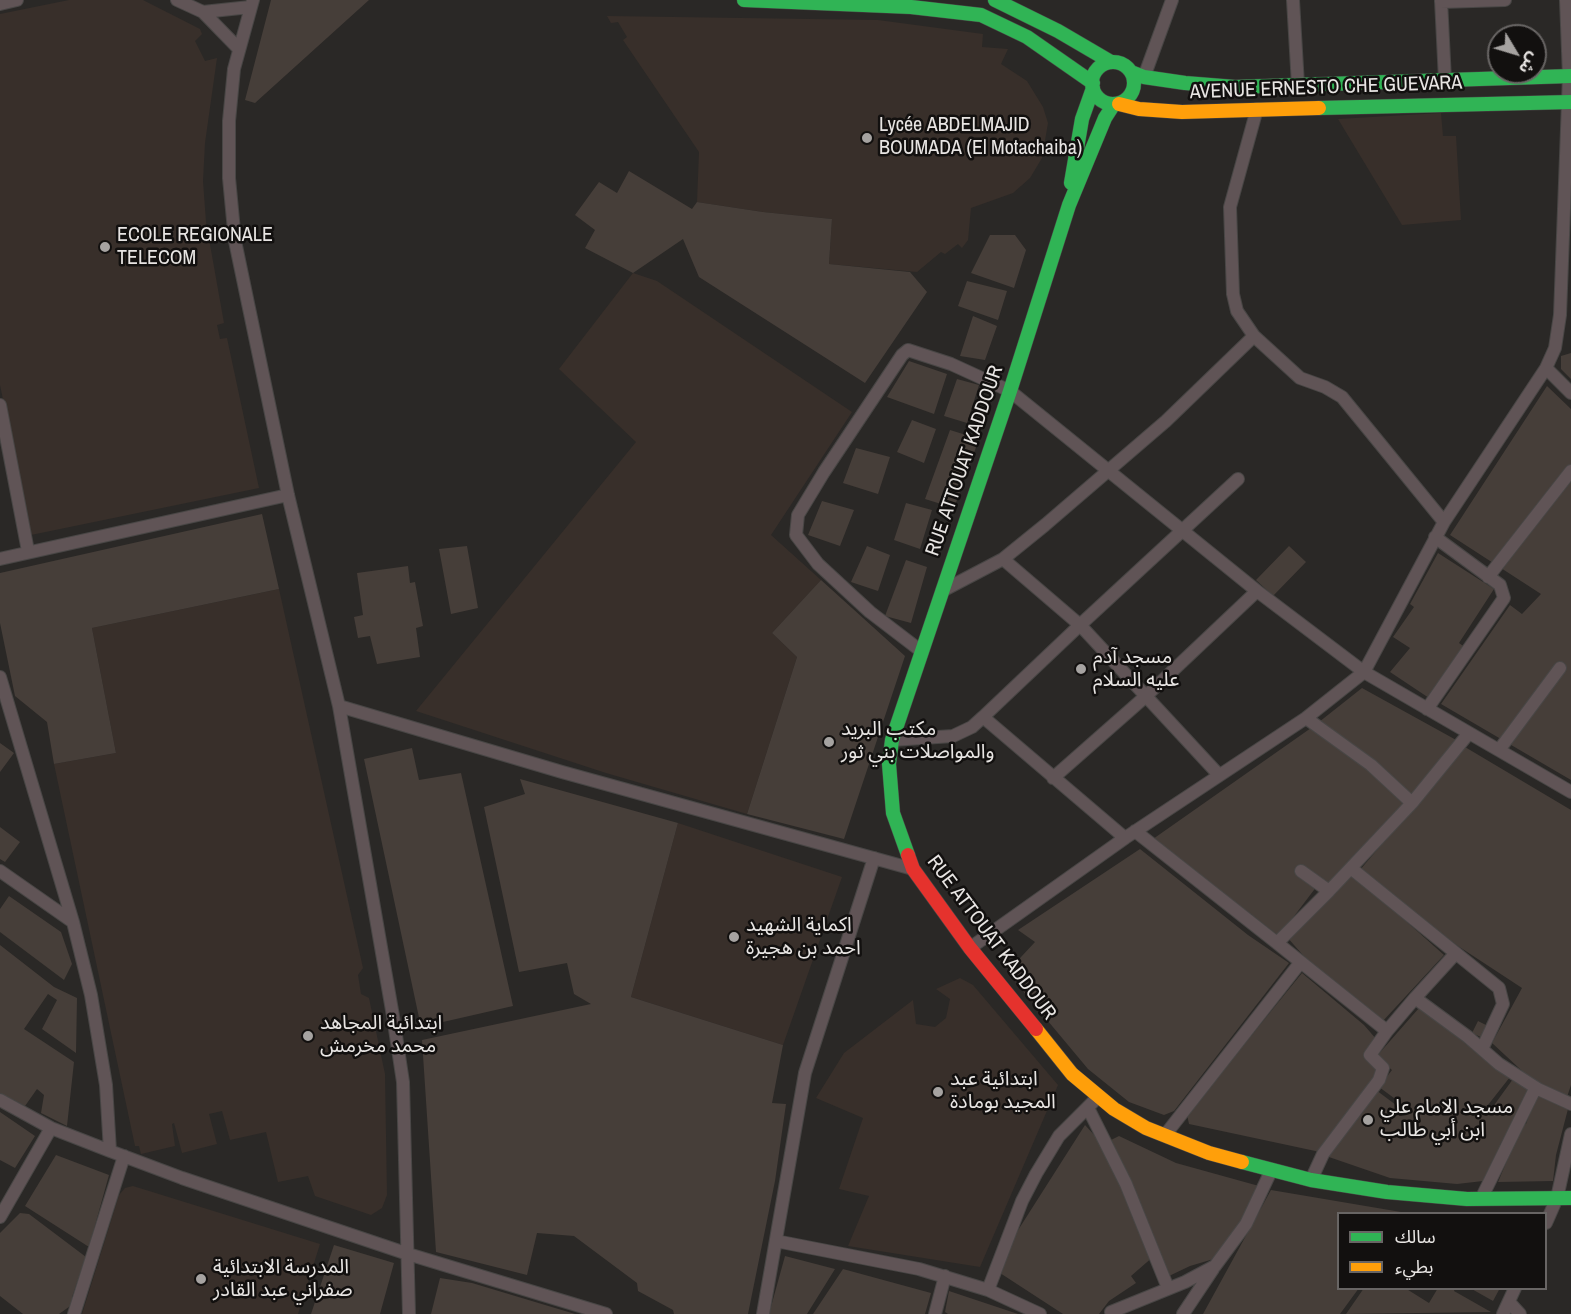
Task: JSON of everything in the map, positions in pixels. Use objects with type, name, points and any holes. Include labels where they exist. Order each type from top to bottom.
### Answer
[{"type":"street","points":[[0,3],[17,0]]},
{"type":"street","points":[[177,0],[203,12],[239,49]]},
{"type":"street","points":[[744,0],[911,7],[981,15],[1027,37],[1093,85],[1101,100],[1114,106],[1132,93],[1134,80],[1172,0]]},
{"type":"street","points":[[995,0],[1138,74]]},
{"type":"street","points":[[1293,0],[1298,85]]},
{"type":"street","points":[[1445,80],[1441,1],[1505,0]]},
{"type":"street","points":[[970,948],[1130,834],[1306,718],[1365,672],[1435,537],[1546,368],[1555,348],[1560,315],[1570,76],[1566,0]]},
{"type":"street","points":[[203,12],[252,3],[239,49],[229,121],[229,178],[235,241],[288,495],[339,706],[403,1082],[409,1314]]},
{"type":"street","points":[[1069,206],[1078,138],[1093,85],[1099,68],[1111,62]]},
{"type":"street","name":"AVENUE ERNESTO CHE GUEVARA","points":[[1138,74],[1213,86],[1570,76]]},
{"type":"street","name":"AVENUE ERNESTO CHE GUEVARA","points":[[1114,106],[1182,112],[1569,102]]},
{"type":"street","name":"RUE ATTOUAT KADDOUR","points":[[1114,106],[1069,206],[1010,391],[892,740],[889,764],[892,813],[913,869],[970,948],[1072,1074],[1113,1109],[1165,1135],[1209,1153],[1311,1180],[1387,1192],[1480,1199],[1571,1198]]},
{"type":"street","points":[[1257,109],[1230,207],[1233,294],[1237,311],[1254,336],[1300,378],[1325,387],[1342,397],[1444,522]]},
{"type":"street","points":[[941,592],[1003,559],[1166,421],[1254,336]]},
{"type":"street","points":[[921,651],[870,612],[818,564],[796,535],[798,515],[902,355],[908,350],[951,364],[1010,391],[1257,591],[1365,672],[1571,792]]},
{"type":"street","points":[[1546,368],[1571,393]]},
{"type":"street","points":[[0,405],[28,551]]},
{"type":"street","points":[[1488,577],[1571,471]]},
{"type":"street","points":[[892,740],[954,736],[972,727],[1238,479]]},
{"type":"street","points":[[0,559],[288,495]]},
{"type":"street","points":[[1427,710],[1504,598],[1500,585],[1435,537]]},
{"type":"street","points":[[1003,559],[1080,625],[1219,775]]},
{"type":"street","points":[[1053,778],[1146,696],[1257,591]]},
{"type":"street","points":[[1499,750],[1560,668]]},
{"type":"street","points":[[0,677],[4,704],[73,922],[91,994],[104,1074],[110,1150]]},
{"type":"street","points":[[339,706],[562,772],[913,869]]},
{"type":"street","points":[[983,717],[1053,778],[1277,943],[1387,1031]]},
{"type":"street","points":[[1306,718],[1371,765],[1412,803]]},
{"type":"street","points":[[1277,943],[1352,869],[1412,803],[1469,733]]},
{"type":"street","points":[[763,1314],[805,1073],[874,858]]},
{"type":"street","points":[[1352,869],[1499,988],[1503,994],[1500,1013],[1482,1049]]},
{"type":"street","points":[[1301,871],[1329,891]]},
{"type":"street","points":[[0,872],[73,922]]},
{"type":"street","points":[[1311,1180],[1323,1154],[1379,1080],[1383,1068],[1370,1055],[1387,1031],[1456,953]]},
{"type":"street","points":[[1165,1135],[1300,963]]},
{"type":"street","points":[[1415,998],[1482,1049],[1499,1065],[1538,1089],[1571,1104]]},
{"type":"street","points":[[1480,1199],[1516,1124],[1538,1089]]},
{"type":"street","points":[[988,1290],[1019,1209],[1036,1174],[1059,1136],[1098,1097]]},
{"type":"street","points":[[0,1100],[51,1128],[182,1178],[408,1254],[606,1314]]},
{"type":"street","points":[[1088,1108],[1126,1184],[1168,1288]]},
{"type":"street","points":[[0,1217],[51,1128]]},
{"type":"street","points":[[1547,1218],[1557,1198],[1571,1134]]},
{"type":"street","points":[[74,1314],[124,1156]]},
{"type":"street","points":[[1182,1314],[1246,1224],[1271,1171]]},
{"type":"street","points":[[776,1241],[945,1276],[988,1290],[1040,1314]]},
{"type":"street","points":[[1111,1313],[1201,1275],[1215,1266]]},
{"type":"street","points":[[938,1313],[945,1276]]},
{"type":"street","points":[[1514,1290],[1506,1308],[1520,1314]]},
{"type":"shaded area","name":"ECOLE REGIONALE TELECOM","points":[[69,0],[143,0],[200,29],[202,34],[195,41],[205,61],[217,58],[205,143],[203,181],[206,222],[224,323],[217,325],[220,339],[227,338],[259,488],[31,535],[0,385],[0,14]]},
{"type":"shaded area","name":"Lycée ABDELMAJID BOUMADA (El Motachaiba)","points":[[607,16],[878,20],[983,34],[982,47],[1008,49],[1001,64],[1027,81],[1043,107],[1048,123],[1042,158],[1030,178],[1013,193],[971,208],[968,240],[962,248],[958,244],[945,254],[941,252],[917,272],[829,264],[832,219],[697,202],[699,152],[623,40],[627,37],[618,22],[611,23]]},
{"type":"shaded area","points":[[1441,113],[1443,136],[1456,136],[1461,220],[1402,225],[1338,119]]},
{"type":"shaded area","points":[[633,273],[657,281],[852,412],[771,535],[821,580],[772,633],[797,657],[747,814],[606,773],[416,711],[636,442],[559,369]]},
{"type":"shaded area","points":[[279,589],[363,968],[358,975],[361,994],[369,998],[385,1074],[387,1195],[382,1208],[371,1215],[315,1196],[308,1176],[278,1182],[266,1132],[230,1140],[222,1111],[209,1114],[217,1144],[182,1153],[174,1123],[172,1124],[175,1146],[141,1154],[139,1146],[135,1146],[54,764],[116,753],[92,628]]},
{"type":"shaded area","name":"اكماية الشهيد احمد بن هجيرة","points":[[678,823],[842,877],[783,1045],[631,997]]},
{"type":"shaded area","name":"ابتدائية عبد المجيد بومادة","points":[[960,978],[973,985],[1058,1085],[980,1267],[848,1246],[869,1196],[839,1189],[863,1118],[816,1098],[844,1053],[913,1000],[916,1024],[935,1027],[946,1018],[950,999],[936,989]]},
{"type":"shaded area","name":"المدرسة الابتدائية صفراني عبد القادر","points":[[133,1186],[320,1244],[298,1314],[82,1314],[119,1195],[125,1188]]},
{"type":"building","points":[[271,0],[369,0],[255,103],[245,100]]},
{"type":"building","points":[[629,171],[692,209],[697,202],[832,219],[829,264],[910,272],[927,292],[865,383],[699,277],[683,239],[633,273],[585,248],[595,230],[575,215],[599,182],[617,193]]},
{"type":"building","points":[[990,235],[1015,235],[1026,250],[1014,288],[971,273]]},
{"type":"building","points":[[967,281],[1007,291],[998,320],[958,306]]},
{"type":"building","points":[[973,316],[997,326],[985,360],[960,356]]},
{"type":"building","points":[[1571,353],[1571,379],[1561,369],[1561,356]]},
{"type":"building","points":[[909,361],[947,374],[934,414],[887,397]]},
{"type":"building","points":[[957,379],[979,385],[967,423],[944,416]]},
{"type":"building","points":[[1547,386],[1571,409],[1571,780],[1441,704],[1510,605],[1522,614],[1541,594],[1450,535]]},
{"type":"building","points":[[912,420],[936,429],[924,463],[897,452]]},
{"type":"building","points":[[950,430],[979,439],[954,508],[925,499]]},
{"type":"building","points":[[856,448],[890,457],[878,494],[843,483]]},
{"type":"building","points":[[822,501],[854,510],[840,546],[808,535]]},
{"type":"building","points":[[906,503],[932,510],[920,549],[894,540]]},
{"type":"building","points":[[262,514],[279,589],[92,628],[116,753],[54,764],[47,722],[15,696],[0,623],[0,573]]},
{"type":"building","points":[[467,546],[478,608],[451,614],[439,549]]},
{"type":"building","points":[[867,546],[890,555],[878,591],[851,582]]},
{"type":"building","points":[[1289,546],[1306,562],[1273,596],[1256,580]]},
{"type":"building","points":[[1438,553],[1494,589],[1459,643],[1466,648],[1429,698],[1390,672],[1410,648],[1393,637],[1414,607],[1410,604]]},
{"type":"building","points":[[906,560],[927,567],[911,623],[885,616]]},
{"type":"building","points":[[408,566],[410,583],[415,582],[423,626],[416,628],[420,657],[377,664],[370,636],[358,638],[354,617],[363,615],[357,573]]},
{"type":"building","points":[[821,580],[905,656],[844,839],[747,814],[797,657],[772,633]]},
{"type":"building","points":[[1362,688],[1458,741],[1414,797],[1319,722]]},
{"type":"building","points":[[1311,728],[1368,768],[1408,803],[1328,888],[1317,886],[1279,936],[1153,839]]},
{"type":"building","points":[[0,743],[14,753],[0,772]]},
{"type":"building","points":[[1465,747],[1571,810],[1571,1085],[1567,1097],[1533,1081],[1492,1043],[1522,988],[1458,946],[1359,871]]},
{"type":"building","points":[[412,748],[419,780],[461,773],[513,1006],[421,1027],[364,759]]},
{"type":"building","points":[[520,779],[678,823],[631,997],[783,1045],[772,1103],[786,1104],[775,1181],[748,1314],[674,1314],[673,1310],[638,1291],[637,1283],[574,1236],[537,1233],[527,1275],[436,1252],[422,1040],[591,1004],[574,994],[567,963],[519,972],[484,807],[525,794]]},
{"type":"building","points":[[0,827],[20,842],[5,862],[0,859]]},
{"type":"building","points":[[1140,849],[1248,935],[1289,963],[1174,1111],[1164,1115],[1129,1102],[1088,1069],[1007,972],[1035,942],[1018,930]]},
{"type":"building","points":[[1352,873],[1444,955],[1382,1022],[1308,961],[1287,937]]},
{"type":"building","points":[[9,896],[61,932],[72,964],[64,980],[0,932],[0,909]]},
{"type":"building","points":[[0,945],[54,987],[77,998],[76,1053],[42,1029],[57,1000],[48,994],[24,1029],[74,1062],[67,1126],[41,1113],[44,1095],[37,1089],[25,1106],[0,1093]]},
{"type":"building","points":[[1302,973],[1364,1025],[1377,1040],[1364,1056],[1378,1069],[1375,1081],[1320,1152],[1189,1124],[1187,1115]]},
{"type":"building","points":[[1419,1008],[1510,1077],[1488,1105],[1492,1108],[1513,1079],[1532,1089],[1500,1145],[1503,1148],[1494,1168],[1483,1181],[1457,1184],[1390,1178],[1326,1156],[1376,1090],[1396,1105],[1398,1101],[1379,1087],[1392,1070],[1376,1057]]},
{"type":"building","points":[[1478,1021],[1490,1027],[1485,1039],[1472,1033]]},
{"type":"building","points":[[1537,1093],[1568,1109],[1556,1155],[1553,1181],[1498,1182],[1518,1125],[1526,1124]]},
{"type":"building","points":[[0,1112],[35,1136],[15,1168],[0,1160]]},
{"type":"building","points":[[1085,1125],[1109,1151],[1154,1256],[1131,1276],[1136,1283],[1109,1301],[1099,1314],[1063,1314],[1000,1273],[1006,1249]]},
{"type":"building","points":[[1119,1136],[1176,1163],[1259,1186],[1244,1226],[1217,1258],[1190,1266],[1169,1276],[1111,1140]]},
{"type":"building","points":[[56,1155],[109,1175],[89,1247],[25,1206]]},
{"type":"building","points":[[1271,1190],[1401,1212],[1337,1212],[1337,1290],[1358,1290],[1340,1314],[1203,1314]]},
{"type":"building","points":[[20,1213],[29,1214],[86,1257],[72,1297],[73,1304],[59,1314],[23,1314],[0,1296],[0,1233]]},
{"type":"building","points":[[334,1245],[394,1263],[380,1314],[311,1314]]},
{"type":"building","points":[[785,1256],[835,1269],[807,1314],[769,1314]]},
{"type":"building","points":[[843,1269],[931,1293],[925,1314],[813,1314]]},
{"type":"building","points":[[440,1278],[472,1283],[575,1314],[431,1314]]},
{"type":"building","points":[[1363,1290],[1408,1290],[1429,1303],[1437,1290],[1454,1290],[1491,1312],[1346,1314]]},
{"type":"building","points":[[1474,1290],[1499,1290],[1493,1301]]},
{"type":"building","points":[[949,1291],[1018,1314],[948,1314],[945,1312]]},
{"type":"traffic: fast","points":[[744,0],[911,7],[981,15],[1027,37],[1093,83]]},
{"type":"traffic: fast","points":[[995,0],[1058,31],[1111,62]]},
{"type":"traffic: fast","points":[[1113,62],[1128,68],[1134,83],[1128,98],[1113,104],[1098,98],[1092,83],[1098,68],[1113,62]]},
{"type":"traffic: fast","points":[[1131,72],[1144,77],[1185,83],[1235,87],[1571,76]]},
{"type":"traffic: fast","points":[[1071,183],[1082,119],[1093,88]]},
{"type":"traffic: fast","points":[[1319,108],[1571,102]]},
{"type":"traffic: fast","points":[[908,855],[893,813],[889,764],[892,740],[1010,391],[1069,205],[1105,118],[1114,104]]},
{"type":"traffic: fast","points":[[1242,1162],[1311,1180],[1387,1192],[1467,1199],[1571,1198]]},
{"type":"traffic: slow","points":[[1119,104],[1139,109],[1182,112],[1319,108]]},
{"type":"traffic: slow","points":[[1036,1029],[1072,1074],[1114,1109],[1146,1128],[1209,1153],[1242,1162]]},
{"type":"traffic: jam","points":[[908,855],[913,869],[970,948],[1036,1029]]},
{"type":"place","name":"Lycée ABDELMAJID BOUMADA (El Motachaiba)","points":[[867,138]]},
{"type":"place","name":"ECOLE REGIONALE TELECOM","points":[[105,247]]},
{"type":"place","name":"مسجد آدم عليه السلام","points":[[1081,669]]},
{"type":"place","name":"مكتب البريد والمواصلات بني ثور","points":[[829,742]]},
{"type":"place","name":"اكماية الشهيد احمد بن هجيرة","points":[[734,937]]},
{"type":"place","name":"ابتدائية المجاهد محمد مخرمش","points":[[308,1036]]},
{"type":"place","name":"ابتدائية عبد المجيد بومادة","points":[[938,1092]]},
{"type":"place","name":"مسجد الامام علي ابن أبي طالب","points":[[1368,1120]]},
{"type":"place","name":"المدرسة الابتدائية صفراني عبد القادر","points":[[201,1279]]}]
